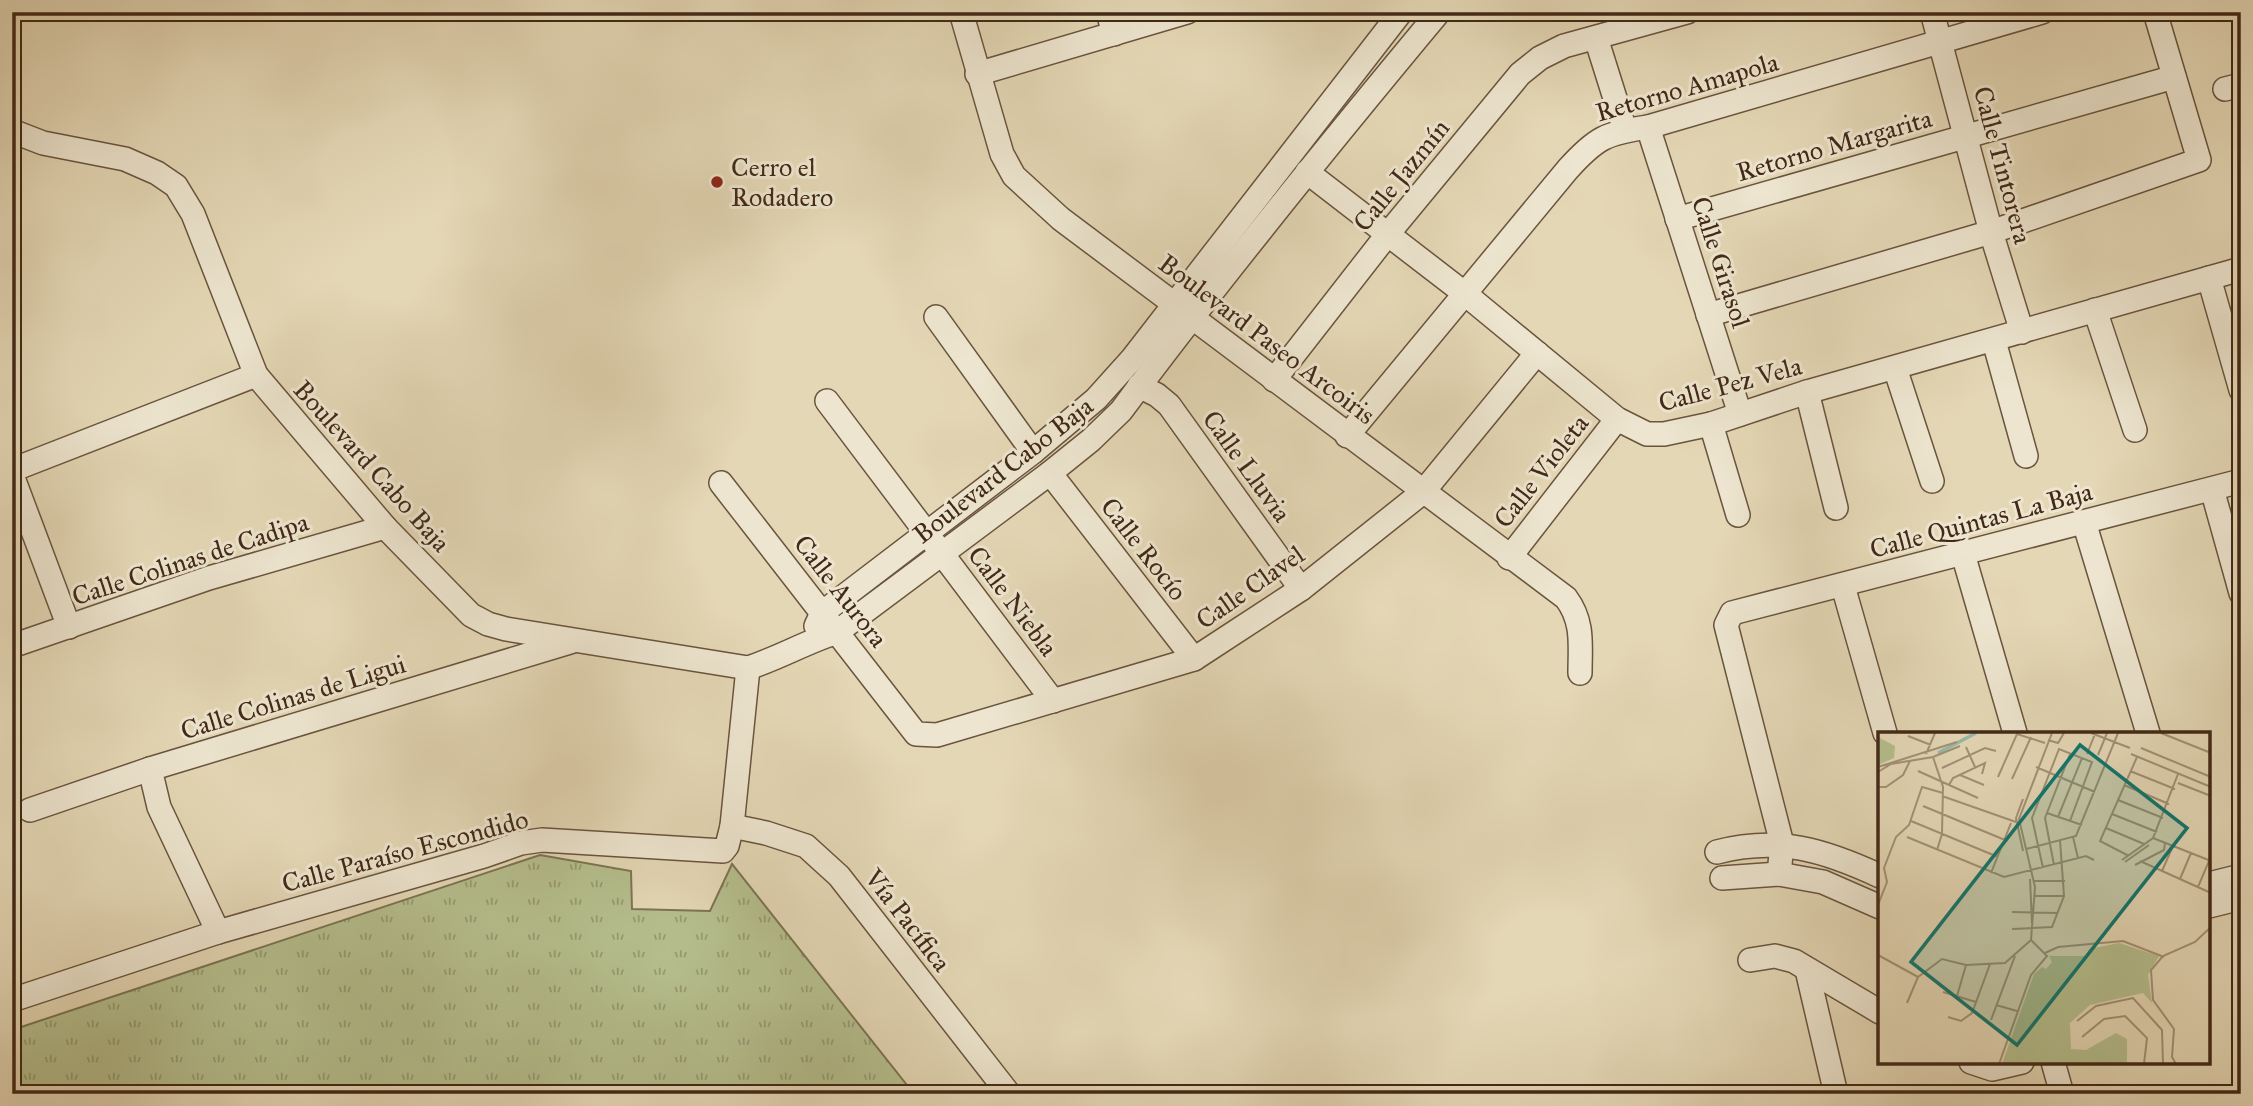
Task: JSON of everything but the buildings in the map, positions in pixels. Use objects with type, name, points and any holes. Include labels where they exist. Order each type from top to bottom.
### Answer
[{"type":"street","name":"Boulevard Paseo Arcoiris","points":[[961,12],[1002,154],[1014,176],[1061,219],[1509,558],[1566,598],[1575,610],[1581,626],[1580,673]]},
{"type":"street","points":[[977,74],[1111,23],[1187,12]]},
{"type":"street","name":"Boulevard Cabo Baja","points":[[12,131],[29,135],[43,143],[125,159],[157,173],[176,186],[193,214],[256,375],[385,527],[471,615],[506,629],[748,668],[778,659],[808,642],[837,632],[1050,473],[1108,424],[1139,386],[1182,311],[1301,138],[1401,12]]},
{"type":"street","name":"Boulevard Cabo Baja","points":[[808,642],[822,613],[1033,452],[1096,399],[1132,359],[1182,311],[1313,163],[1438,12]]},
{"type":"street","name":"Calle Jazmín","points":[[1274,380],[1387,235],[1520,74],[1540,58],[1564,46],[1596,38],[1620,22],[1688,12]]},
{"type":"street","name":"Calle Tintorera","points":[[1933,12],[1991,232],[2022,332]]},
{"type":"street","name":"Retorno Amapola","points":[[1347,436],[1567,169],[1590,145],[1603,137],[2042,12]]},
{"type":"street","points":[[1708,315],[1991,232],[2199,160],[2155,12]]},
{"type":"street","name":"Calle Girasol","points":[[1596,38],[1677,219],[1740,414]]},
{"type":"street","name":"Retorno Margarita","points":[[1677,219],[2174,77]]},
{"type":"street","name":"Calle Pez Vela","points":[[1301,138],[1313,163],[1387,235],[1464,293],[1617,419],[1647,434],[1664,434],[1711,424],[1807,392],[2241,269]]},
{"type":"street","points":[[2209,278],[2241,390]]},
{"type":"street","points":[[2095,310],[2135,430]]},
{"type":"street","points":[[936,317],[1033,452]]},
{"type":"street","points":[[1994,341],[2026,456]]},
{"type":"street","name":"Calle Clavel","points":[[916,734],[937,735],[1194,659],[1301,589],[1423,492],[1537,352]]},
{"type":"street","points":[[1895,368],[1932,481]]},
{"type":"street","points":[[68,627],[12,473],[256,375]]},
{"type":"street","name":"Calle Lluvia","points":[[1139,386],[1169,405],[1301,589]]},
{"type":"street","points":[[1807,392],[1836,508]]},
{"type":"street","name":"Calle Niebla","points":[[827,401],[1053,701]]},
{"type":"street","name":"Calle Violeta","points":[[1509,558],[1617,419]]},
{"type":"street","points":[[1711,424],[1738,515]]},
{"type":"street","name":"Calle Rocío","points":[[1050,473],[1194,659]]},
{"type":"street","name":"Calle Quintas La Baja","points":[[1782,844],[1726,625],[1728,618],[1735,611],[1843,586],[2241,481]]},
{"type":"street","name":"Calle Aurora","points":[[721,483],[916,734]]},
{"type":"street","points":[[2212,489],[2241,593]]},
{"type":"street","points":[[2084,522],[2148,732]]},
{"type":"street","name":"Calle Colinas de Cadipa","points":[[12,646],[209,578],[385,527]]},
{"type":"street","points":[[1963,554],[2015,732]]},
{"type":"street","points":[[1843,586],[1885,732]]},
{"type":"street","name":"Calle Colinas de Ligui","points":[[30,810],[150,769],[573,641]]},
{"type":"street","name":"Calle Paraíso Escondido","points":[[12,1000],[218,932],[484,856],[521,842],[542,840],[720,852],[727,846],[732,825],[748,668]]},
{"type":"street","points":[[150,769],[159,807],[218,932]]},
{"type":"street","name":"Vía Pacífica","points":[[732,825],[806,846],[839,876],[1009,1094]]},
{"type":"street","points":[[1717,852],[1747,846],[1782,844],[1818,852],[1878,875]]},
{"type":"street","points":[[1779,874],[1782,844]]},
{"type":"street","points":[[1721,878],[1779,874],[1823,882],[1878,906]]},
{"type":"street","points":[[2211,884],[2241,876]]},
{"type":"street","points":[[2211,906],[2241,898]]},
{"type":"street","points":[[1750,960],[1775,956],[1794,961],[1878,1011]]},
{"type":"street","points":[[1807,970],[1836,1094]]},
{"type":"street","points":[[1977,1064],[1992,1069],[2013,1064]]},
{"type":"street","points":[[2054,1064],[2062,1094]]},
{"type":"green space","points":[[540,855],[631,871],[632,909],[710,911],[732,864],[914,1094],[12,1094],[12,1030]]},
{"type":"place","name":"Cerro el Rodadero","points":[[717,182]]}]
